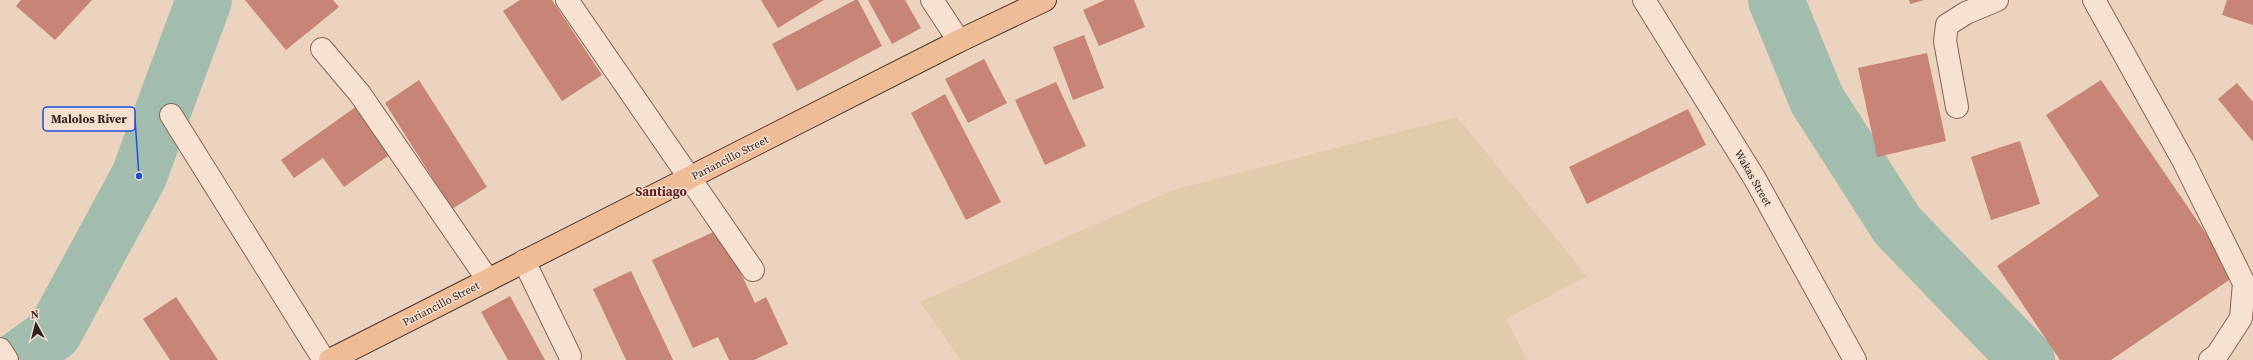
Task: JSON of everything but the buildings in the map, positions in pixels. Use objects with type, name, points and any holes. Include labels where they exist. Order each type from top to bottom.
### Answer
[{"type":"main road","name":"Pariancillo Street","points":[[334,359],[958,41],[1045,0]]},
{"type":"street","points":[[567,0],[753,270]]},
{"type":"street","points":[[932,0],[958,41]]},
{"type":"street","name":"Wakas Street","points":[[1644,0],[1755,180],[1855,360]]},
{"type":"street","points":[[1958,107],[1945,41],[1947,25],[1966,13],[1997,0]]},
{"type":"street","points":[[2094,0],[2184,162],[2244,283],[2241,318],[2217,355],[2210,360]]},
{"type":"street","points":[[322,49],[360,94],[488,280]]},
{"type":"street","points":[[171,115],[334,359]]},
{"type":"street","points":[[524,261],[570,356]]},
{"type":"street","points":[[0,349],[7,360]]},
{"type":"shaded area","points":[[1457,117],[1587,276],[1506,319],[1527,360],[961,360],[920,302],[1173,190]]},
{"type":"waterway","points":[[17,360],[54,333],[139,176],[204,0]]},
{"type":"waterway","points":[[1776,0],[1817,100],[1897,225],[2027,360]]},
{"type":"place","name":"Malolos River","points":[[139,176]]},
{"type":"district","name":"Santiago","points":[[661,191]]}]
